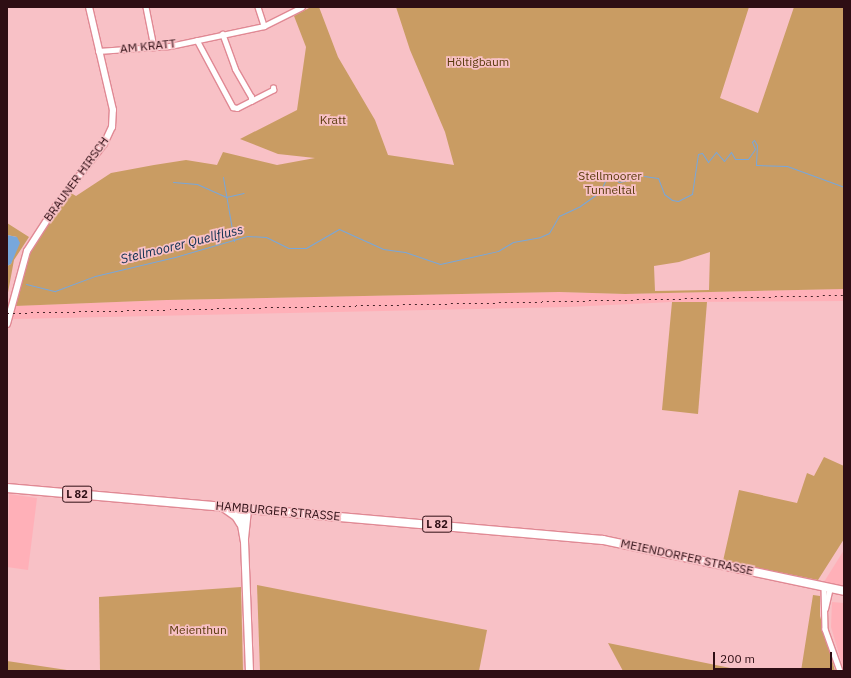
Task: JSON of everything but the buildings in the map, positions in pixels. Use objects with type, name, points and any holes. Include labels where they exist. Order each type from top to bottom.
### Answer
[{"type":"main road","name":"HAMBURGER STRASSE","points":[[7,488],[550,534]]},
{"type":"main road","points":[[222,507],[236,516],[241,524]]},
{"type":"main road","points":[[244,541],[240,514],[247,509]]},
{"type":"main road","points":[[247,509],[244,541],[249,671]]},
{"type":"main road","name":"MEIENDORFER STRASSE","points":[[550,534],[616,543],[844,591]]},
{"type":"street","name":"BRAUNER HIRSCH","points":[[7,324],[26,251],[110,132],[112,110],[89,7]]},
{"type":"street","points":[[146,7],[154,47]]},
{"type":"street","points":[[258,7],[264,26]]},
{"type":"street","name":"AM KRATT","points":[[98,51],[154,47],[264,26],[302,7]]},
{"type":"street","points":[[222,34],[251,101]]},
{"type":"street","points":[[197,40],[233,107],[237,108],[273,90],[273,88]]},
{"type":"street","points":[[827,587],[824,611],[825,629],[840,671]]},
{"type":"shaded area","points":[[844,289],[844,301],[672,302],[569,307],[13,319],[15,306],[167,300],[558,292],[625,294]]},
{"type":"shaded area","points":[[9,494],[37,498],[28,570],[7,567]]},
{"type":"shaded area","points":[[844,550],[844,586],[824,582]]},
{"type":"shaded area","points":[[832,602],[844,603],[844,671],[831,627]]},
{"type":"green space","points":[[311,7],[319,7],[338,57],[375,120],[388,155],[454,165],[445,132],[410,50],[396,7],[749,7],[720,98],[758,113],[794,7],[844,7],[844,289],[625,294],[559,292],[167,300],[15,306],[26,261],[39,237],[71,193],[76,196],[111,173],[186,160],[217,165],[223,152],[277,165],[315,158],[278,154],[240,139],[297,110],[306,47],[294,16]],"holes":[[[710,252],[709,290],[655,291],[654,266],[679,262]]]},
{"type":"green space","points":[[7,223],[29,237],[14,260],[7,298],[7,266],[11,264],[17,237],[7,235]]},
{"type":"green space","points":[[672,302],[707,302],[698,414],[662,410]]},
{"type":"green space","points":[[824,457],[844,466],[844,539],[818,580],[723,561],[739,490],[797,503],[807,473],[814,476]]},
{"type":"green space","points":[[257,585],[487,630],[479,671],[260,671]]},
{"type":"green space","name":"Meienthun","points":[[241,587],[243,671],[100,671],[99,597]]},
{"type":"green space","points":[[813,595],[820,596],[820,616],[835,671],[801,671]]},
{"type":"green space","points":[[608,643],[745,671],[623,671]]},
{"type":"green space","points":[[7,661],[67,670],[69,671],[7,671]]},
{"type":"water","points":[[7,235],[17,237],[20,243],[11,264],[7,266]]},
{"type":"waterway","name":"Stellmoorer Quellfluss","points":[[644,176],[658,178],[664,194],[672,200],[678,201],[692,194],[698,154],[702,153],[708,162],[716,152],[724,161],[731,152],[735,159],[748,159],[755,149],[752,142],[754,140],[757,145],[756,165],[787,166],[844,187]]},
{"type":"waterway","points":[[223,177],[234,241]]},
{"type":"waterway","name":"Stellmoorer Quellfluss","points":[[26,284],[55,291],[95,276],[175,257],[247,236],[266,237],[289,248],[306,248],[339,229],[383,249],[405,252],[440,264],[498,251],[513,242],[540,237],[549,233],[559,216],[580,206],[600,192],[606,179],[614,178],[619,182],[638,178]]},
{"type":"waterway","points":[[173,182],[197,184],[226,197],[244,193]]},
{"type":"railway","points":[[7,313],[844,295]]},
{"type":"park label","name":"Höltigbaum","points":[[478,62]]},
{"type":"park label","name":"Kratt","points":[[333,120]]},
{"type":"park label","name":"Stellmoorer Tunneltal","points":[[610,183]]}]
